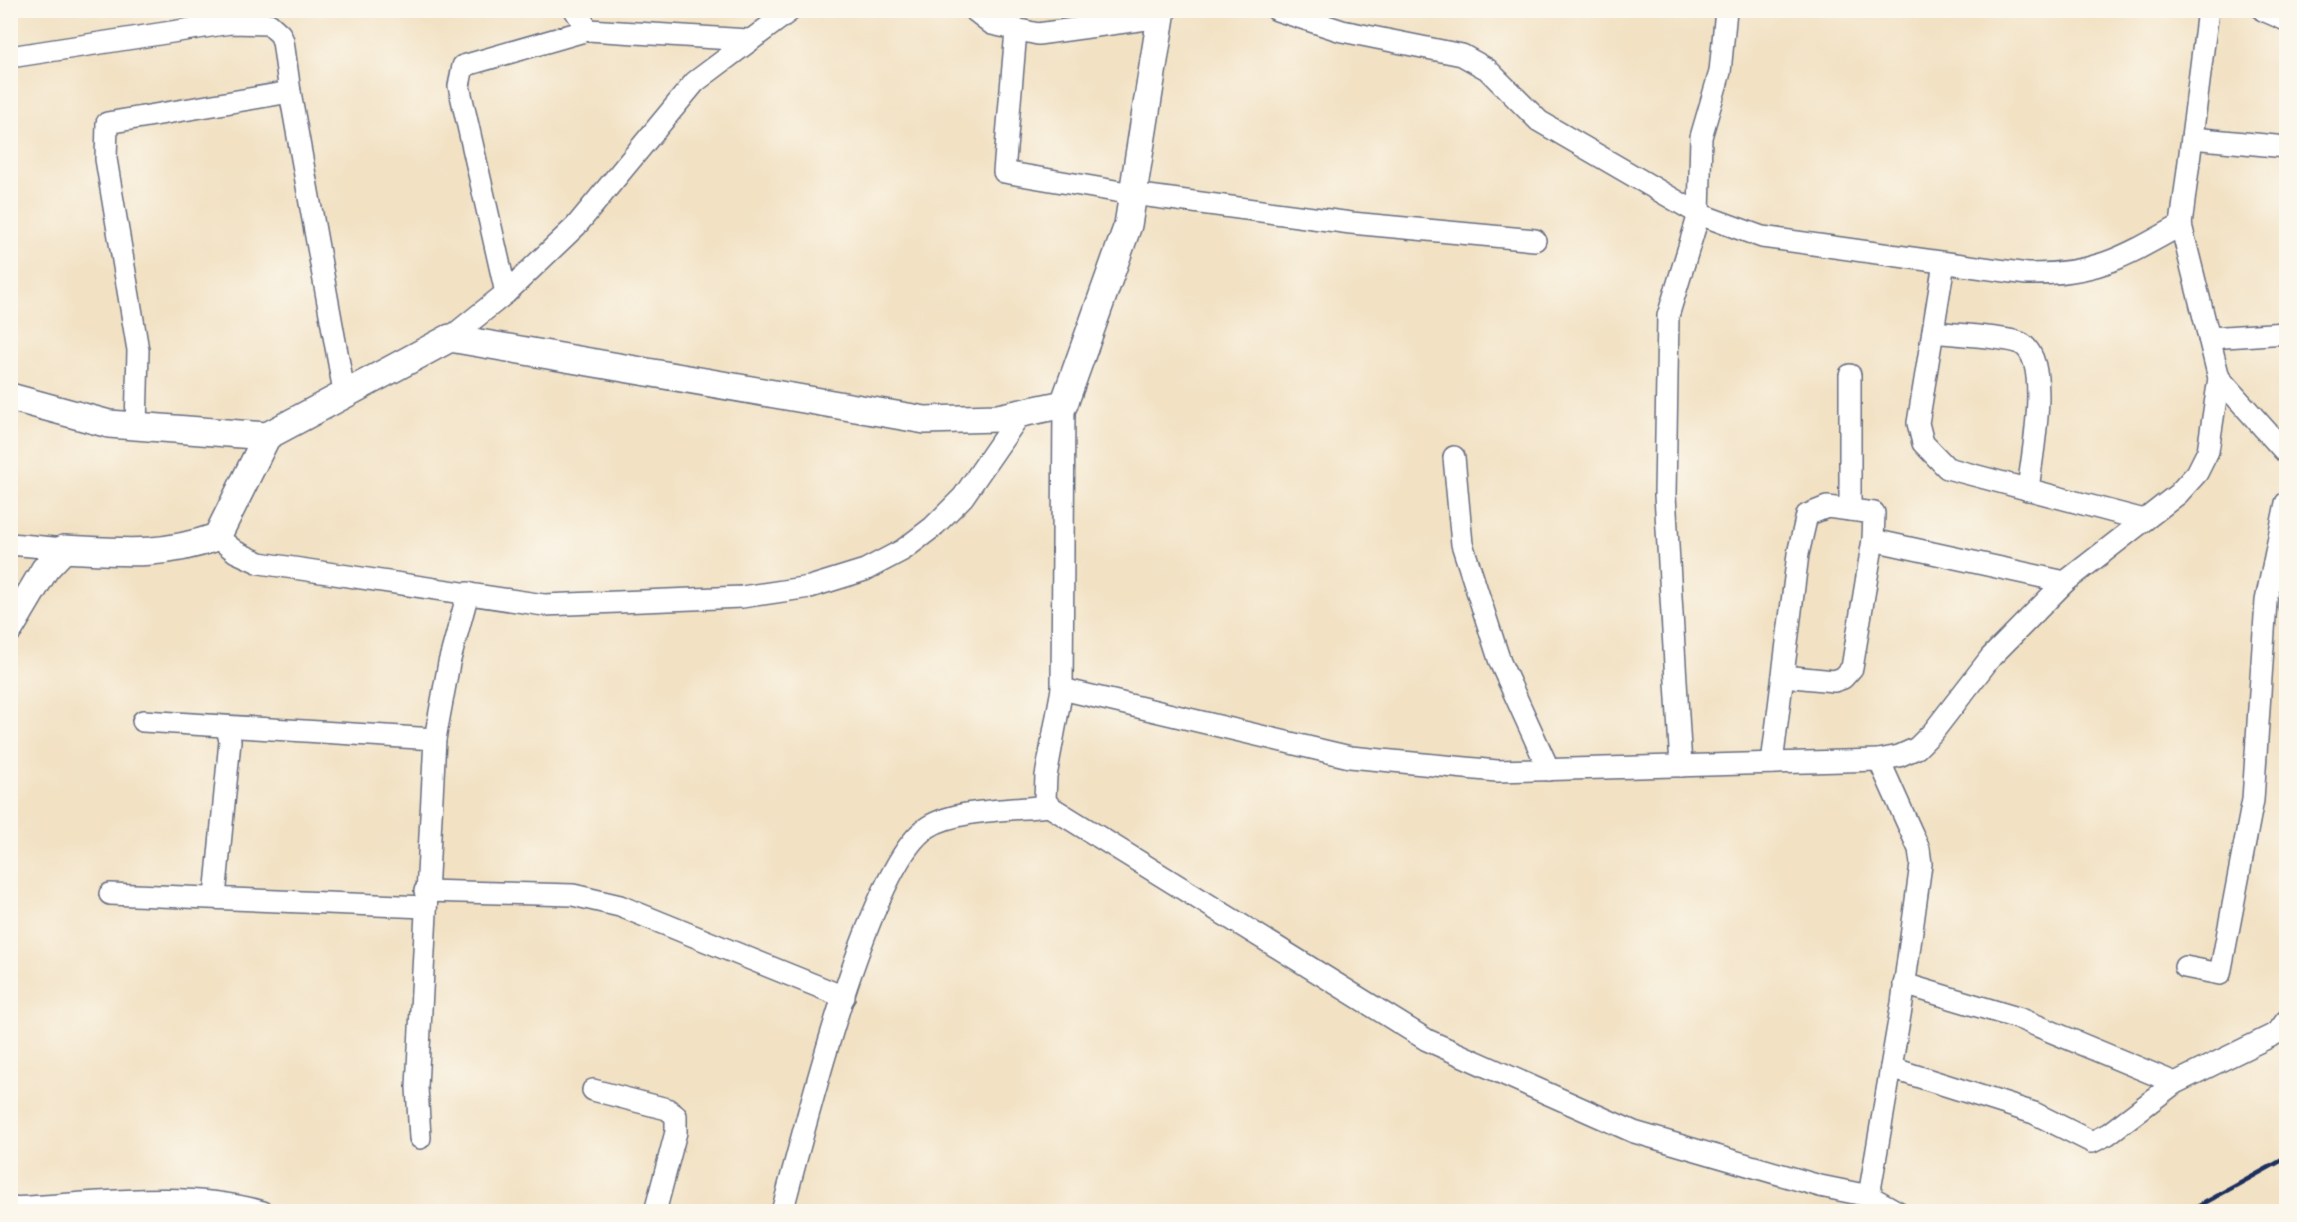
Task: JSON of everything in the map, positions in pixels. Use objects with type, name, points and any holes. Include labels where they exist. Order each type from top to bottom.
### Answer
[{"type":"street","points":[[575,10],[588,30]]},
{"type":"street","points":[[10,397],[109,424],[267,436],[345,397],[450,338],[506,293],[576,226],[695,82],[791,10]]},
{"type":"street","points":[[974,10],[992,24],[1038,34],[1162,14],[1128,225],[1064,404],[1062,689],[1046,776],[1045,799],[1049,806],[1426,1040],[1634,1132],[1820,1186],[1869,1196],[1898,1212]]},
{"type":"street","points":[[1276,10],[1342,31],[1462,55],[1487,69],[1539,121],[1699,214],[1762,237],[2028,274],[2078,272],[2119,260],[2181,225]]},
{"type":"street","points":[[1681,766],[1665,495],[1668,316],[1699,214],[1701,137],[1720,72],[1726,10]]},
{"type":"street","points":[[1062,689],[1350,758],[1497,771],[1879,760],[1899,756],[1917,748],[1934,732],[1991,657],[2065,582],[2178,494],[2197,473],[2208,451],[2219,378],[2181,225],[2208,10]]},
{"type":"street","points":[[2263,10],[2286,20]]},
{"type":"street","points":[[10,57],[230,23],[269,24],[280,34],[345,397]]},
{"type":"street","points":[[506,293],[459,86],[463,66],[588,30],[748,40]]},
{"type":"street","points":[[1016,31],[1004,172],[1133,194],[1351,223],[1535,240]]},
{"type":"street","points":[[135,426],[138,350],[106,159],[107,123],[290,92]]},
{"type":"street","points":[[2192,138],[2286,147]]},
{"type":"street","points":[[1944,263],[1918,423],[1923,443],[1947,468],[2144,520]]},
{"type":"street","points":[[1933,332],[2020,343],[2031,352],[2039,377],[2028,490]]},
{"type":"street","points":[[2209,338],[2286,333]]},
{"type":"street","points":[[450,338],[925,420],[998,418],[1064,404]]},
{"type":"street","points":[[1850,375],[1850,510]]},
{"type":"street","points":[[2219,378],[2286,453]]},
{"type":"street","points":[[217,537],[236,552],[260,563],[544,605],[742,597],[810,587],[854,573],[903,550],[933,527],[963,497],[1022,413]]},
{"type":"street","points":[[10,544],[152,553],[181,548],[217,537],[267,436]]},
{"type":"street","points":[[1454,457],[1462,544],[1500,662],[1550,770]]},
{"type":"street","points":[[2185,967],[2220,974],[2253,800],[2266,600],[2286,503]]},
{"type":"street","points":[[1772,763],[1798,554],[1807,515],[1827,507],[1874,513],[1873,540],[1852,668],[1843,678],[1834,681],[1783,676]]},
{"type":"street","points":[[1873,540],[2065,582]]},
{"type":"street","points":[[10,628],[45,569],[64,549]]},
{"type":"street","points":[[420,1138],[417,1087],[435,739],[448,663],[468,593]]},
{"type":"street","points":[[143,721],[226,728],[435,739]]},
{"type":"street","points":[[215,897],[230,741],[226,728]]},
{"type":"street","points":[[1869,1196],[1905,984],[1921,864],[1919,849],[1879,760]]},
{"type":"street","points":[[782,1212],[844,997],[872,917],[891,877],[921,832],[932,825],[961,817],[1049,806]]},
{"type":"street","points":[[110,894],[425,899],[573,895],[620,906],[844,997]]},
{"type":"street","points":[[1905,984],[2021,1019],[2175,1083]]},
{"type":"street","points":[[1891,1068],[2034,1113],[2092,1142],[2108,1134],[2175,1083],[2277,1034],[2286,1021]]},
{"type":"street","points":[[593,1090],[666,1109],[676,1116],[676,1132],[655,1212]]},
{"type":"street","points":[[10,1208],[188,1199],[235,1204],[262,1212]]},
{"type":"railway","points":[[2188,1212],[2286,1158]]}]
